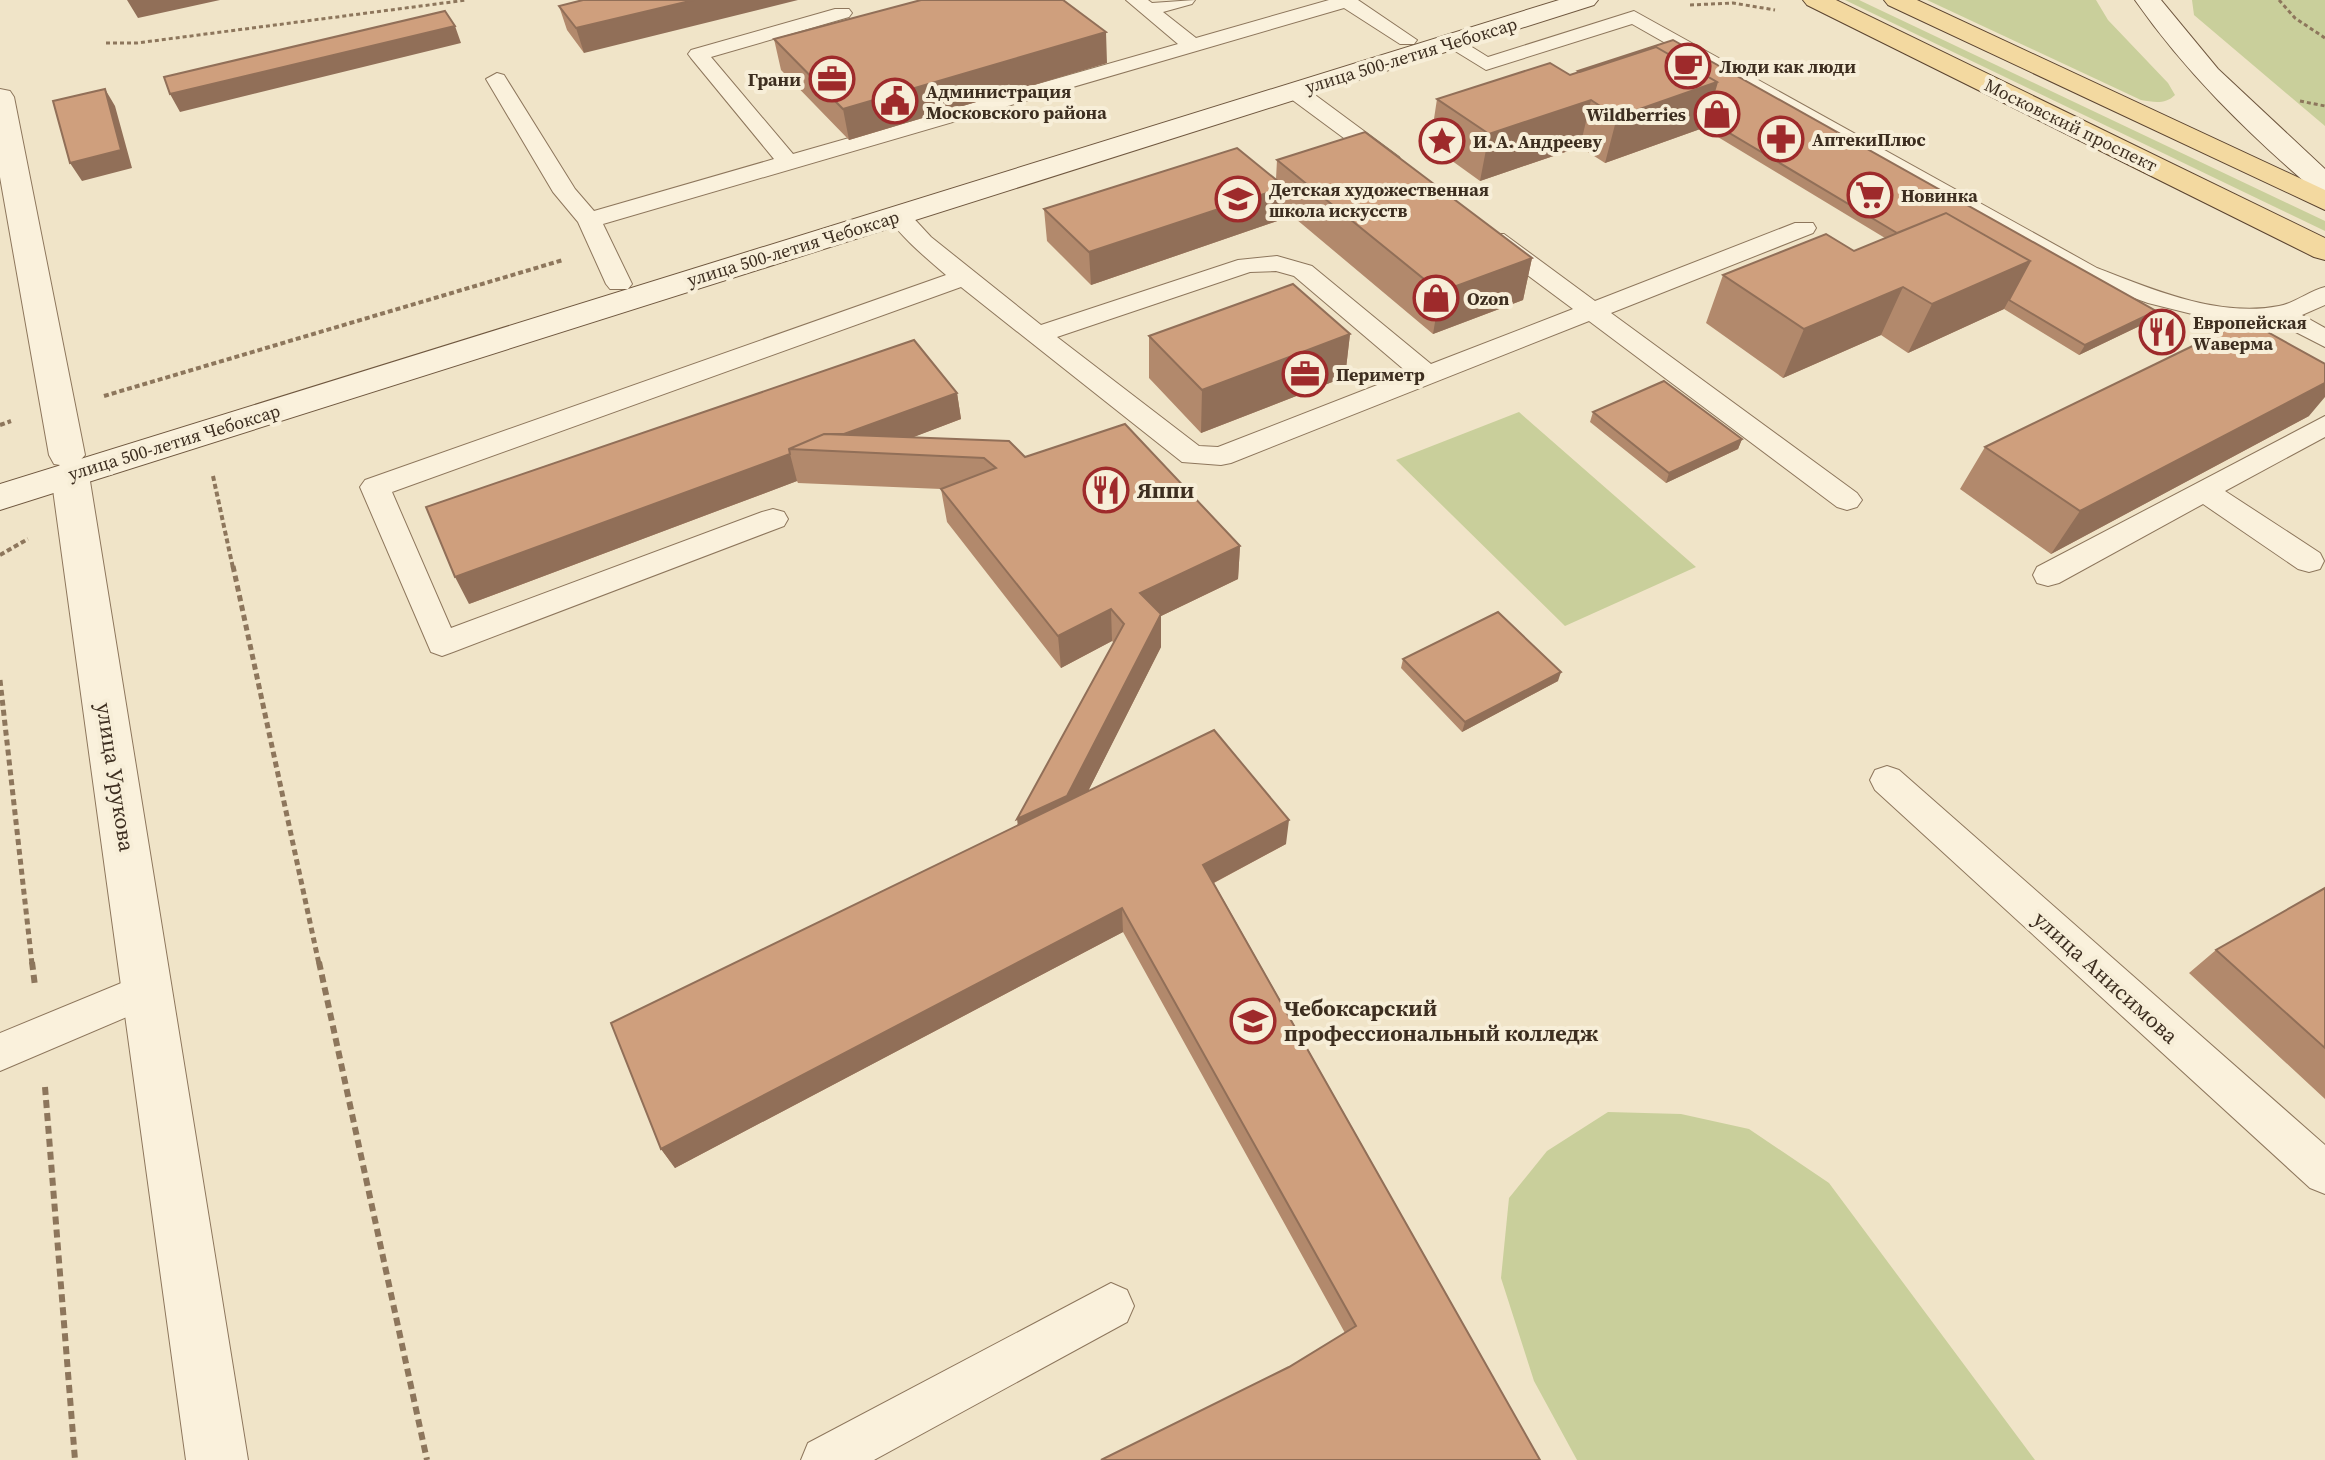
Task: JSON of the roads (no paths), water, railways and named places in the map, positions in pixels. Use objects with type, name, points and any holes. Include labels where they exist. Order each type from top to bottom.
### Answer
[{"type":"main road","name":"Московский проспект","points":[[1816,0],[2325,250]]},
{"type":"main road","name":"Московский проспект","points":[[1897,0],[2325,201]]},
{"type":"street","name":"улица 500-летия Чебоксар","points":[[1430,41],[1538,0]]},
{"type":"street","name":"улица 500-летия Чебоксар","points":[[0,497],[68,465],[1430,41],[1585,0]]},
{"type":"street","points":[[2148,0],[2171,33],[2217,84],[2277,144],[2325,184]]},
{"type":"street","name":"улица Урукова","points":[[0,97],[68,465],[217,1460]]},
{"type":"street","name":"улица 500-летия Чебоксар","points":[[0,475],[68,465]]},
{"type":"lane","points":[[1142,5],[1185,0]]},
{"type":"lane","points":[[589,220],[1346,0],[1486,64],[1634,17],[2088,273],[2135,292],[2191,307],[2242,314],[2281,314],[2325,295]]},
{"type":"lane","points":[[1142,5],[1192,45]]},
{"type":"lane","points":[[789,163],[698,54],[842,13]]},
{"type":"lane","points":[[497,79],[565,192],[589,220],[624,292]]},
{"type":"lane","points":[[1287,85],[1403,171]]},
{"type":"lane","points":[[891,209],[922,242],[964,277],[1192,455],[1221,456],[1804,228]]},
{"type":"lane","points":[[1479,227],[1847,500]]},
{"type":"lane","points":[[1036,335],[1247,265],[1277,263],[1303,271],[1427,375]]},
{"type":"lane","points":[[773,519],[442,644],[375,487],[964,277]]},
{"type":"lane","points":[[2281,314],[2325,339]]},
{"type":"lane","points":[[2048,575],[2325,425]]},
{"type":"lane","points":[[2204,491],[2309,561]]},
{"type":"lane","name":"улица Анисимова","points":[[1887,780],[2325,1173]]},
{"type":"lane","points":[[0,1052],[148,990]]},
{"type":"lane","points":[[825,1460],[1111,1306]]},
{"type":"place","name":"Люди как люди","points":[[1688,66]]},
{"type":"place","name":"Грани","points":[[832,79]]},
{"type":"place","name":"Администрация Московского района","points":[[895,101]]},
{"type":"place","name":"Wildberries","points":[[1717,114]]},
{"type":"place","name":"АптекиПлюс","points":[[1781,139]]},
{"type":"place","name":"И. А. Андрееву","points":[[1442,141]]},
{"type":"place","name":"Новинка","points":[[1870,195]]},
{"type":"place","name":"Детская художественная школа искусств","points":[[1238,199]]},
{"type":"place","name":"Ozon","points":[[1436,298]]},
{"type":"place","name":"Европейская Wаверма","points":[[2162,332]]},
{"type":"place","name":"Периметр","points":[[1305,374]]},
{"type":"place","name":"Яппи","points":[[1106,490]]},
{"type":"place","name":"Чебоксарский профессиональный колледж","points":[[1253,1021]]}]
